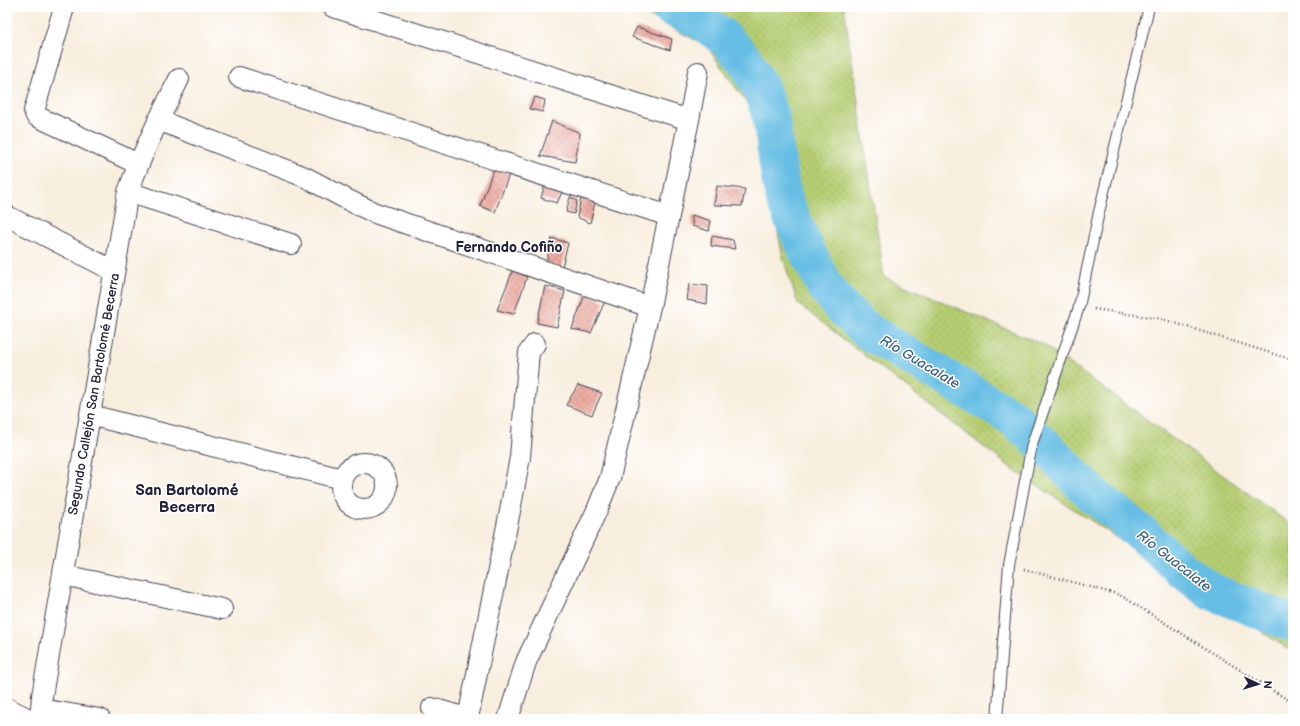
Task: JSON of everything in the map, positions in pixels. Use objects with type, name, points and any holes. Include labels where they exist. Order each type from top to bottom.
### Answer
[{"type":"street","points":[[333,7],[689,120]]},
{"type":"street","points":[[63,11],[34,111],[36,116],[138,164]]},
{"type":"street","points":[[508,719],[526,662],[597,510],[610,478],[650,307],[698,72]]},
{"type":"street","points":[[240,77],[669,216]]},
{"type":"street","name":"Segundo Callejón San Bartolomé Becerra","points":[[37,716],[42,696],[128,192],[138,164],[179,79]]},
{"type":"street","points":[[158,120],[305,177],[375,213],[650,307]]},
{"type":"street","points":[[128,192],[291,244]]},
{"type":"street","points":[[7,216],[114,270]]},
{"type":"street","points":[[432,708],[469,719],[520,457],[528,352],[535,344]]},
{"type":"street","points":[[90,415],[342,480]]},
{"type":"street","points":[[63,575],[222,609]]},
{"type":"street","points":[[7,708],[37,716],[100,719]]},
{"type":"lane","points":[[997,719],[1009,565],[1032,444],[1080,306],[1099,212],[1149,7]]},
{"type":"path","points":[[1080,306],[1162,319],[1293,360]]},
{"type":"path","points":[[1009,565],[1120,595],[1293,704]]},
{"type":"green space","points":[[627,7],[844,7],[884,277],[1044,345],[1293,526],[1293,652],[1015,471],[798,304],[783,258],[755,115],[707,46],[637,10]]},
{"type":"building","points":[[637,27],[672,39],[670,50],[632,37]]},
{"type":"building","points":[[535,97],[545,100],[543,112],[529,109]]},
{"type":"building","points":[[552,121],[580,133],[575,162],[540,156]]},
{"type":"building","points":[[494,168],[510,172],[495,212],[480,206]]},
{"type":"building","points":[[545,184],[564,188],[557,203],[541,198]]},
{"type":"building","points":[[717,186],[745,189],[742,206],[714,205]]},
{"type":"building","points":[[570,197],[577,201],[574,214],[566,212]]},
{"type":"building","points":[[581,198],[595,203],[590,223],[577,217]]},
{"type":"building","points":[[692,215],[711,221],[709,231],[692,226]]},
{"type":"building","points":[[712,236],[733,240],[735,249],[711,246]]},
{"type":"building","points":[[552,238],[568,243],[562,267],[546,263]]},
{"type":"building","points":[[513,270],[527,277],[514,314],[497,310]]},
{"type":"building","points":[[689,284],[708,286],[707,304],[687,300]]},
{"type":"building","points":[[545,286],[565,291],[557,327],[537,323]]},
{"type":"building","points":[[585,294],[605,301],[591,333],[572,329]]},
{"type":"building","points":[[578,385],[602,393],[592,415],[566,405]]},
{"type":"waterway","name":"Río Guacalate","points":[[669,7],[699,20],[722,36],[745,60],[762,91],[771,118],[780,180],[785,202],[824,285],[842,308],[869,332],[1012,417],[1045,446],[1090,492],[1141,533],[1181,569],[1211,591],[1293,624]]},
{"type":"district","name":"Fernando Cofiño","points":[[509,247]]},
{"type":"district","name":"San Bartolomé Becerra","points":[[187,498]]}]
